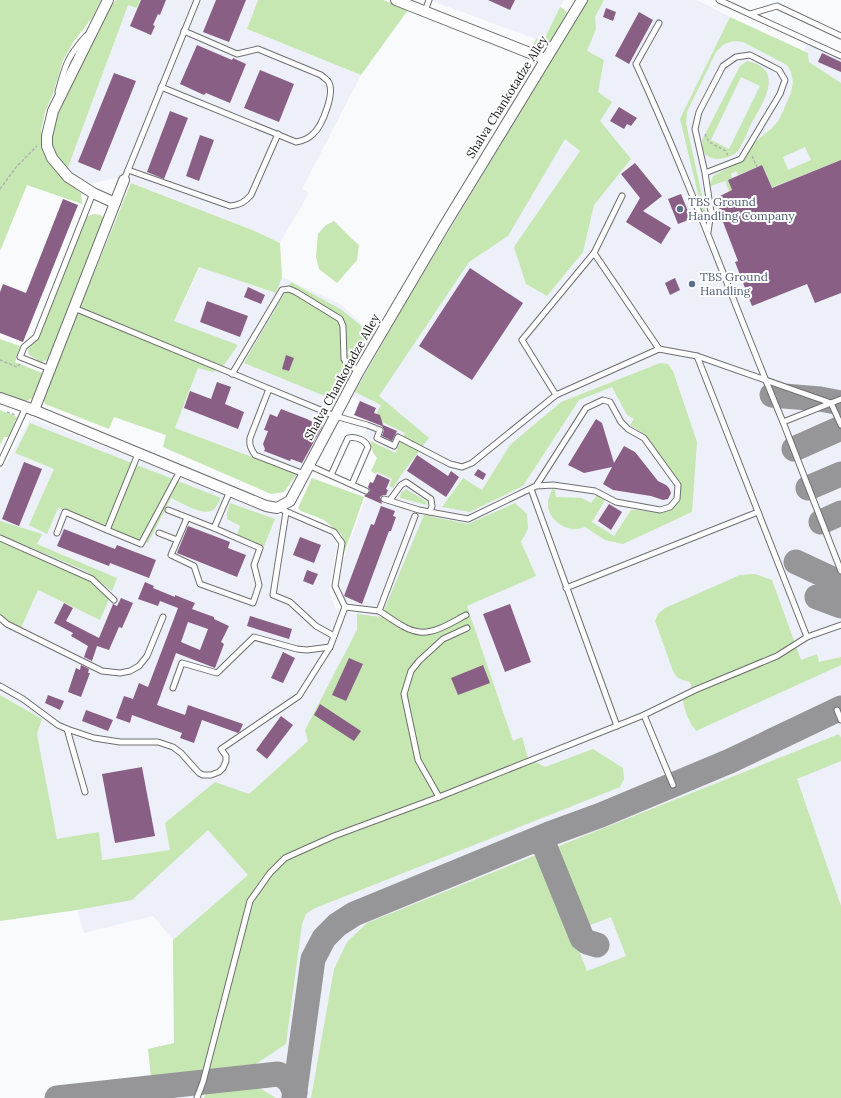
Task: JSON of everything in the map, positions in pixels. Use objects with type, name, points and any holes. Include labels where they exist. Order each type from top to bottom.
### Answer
[{"type":"street","points":[[108,0],[53,111],[46,136],[47,146],[52,158],[68,177],[93,193],[116,203]]},
{"type":"street","points":[[396,0],[545,59]]},
{"type":"street","name":"Shalva Chankotadze Alley","points":[[282,510],[290,501],[358,371],[442,228],[582,0]]},
{"type":"street","points":[[30,409],[50,369],[124,180]]},
{"type":"street","points":[[0,398],[30,409],[180,472],[266,506],[282,510]]},
{"type":"lane","points":[[124,180],[197,0]]},
{"type":"lane","points":[[425,12],[429,0]]},
{"type":"lane","points":[[719,0],[841,56]]},
{"type":"lane","points":[[749,14],[777,6],[841,36]]},
{"type":"lane","points":[[659,23],[636,64],[654,103],[708,234],[841,571]]},
{"type":"lane","points":[[161,87],[296,142],[305,140],[314,134],[328,107],[331,92],[329,82],[321,75],[258,49],[236,54],[184,31]]},
{"type":"lane","points":[[705,173],[741,159],[780,94],[785,80],[779,70],[750,55],[736,58],[723,66],[699,112],[695,129],[705,173],[711,212],[708,234]]},
{"type":"lane","points":[[128,170],[230,206],[237,205],[246,202],[251,195],[278,134]]},
{"type":"lane","points":[[50,369],[20,357],[24,347],[36,337],[93,193]]},
{"type":"lane","points":[[556,395],[522,340],[594,253],[622,196]]},
{"type":"lane","points":[[594,253],[659,349]]},
{"type":"lane","points":[[232,374],[282,290],[289,289],[340,319],[343,326],[344,359],[348,365],[358,371]]},
{"type":"lane","points":[[74,308],[335,416],[368,425],[380,430],[377,438],[394,446],[398,437],[450,464],[462,467],[472,463],[556,395],[659,349],[697,356],[831,403],[841,425]]},
{"type":"lane","points":[[697,356],[807,637]]},
{"type":"lane","points":[[269,389],[250,438],[251,450],[255,455],[306,470],[331,475],[366,491]]},
{"type":"lane","points":[[783,422],[809,410],[841,399]]},
{"type":"lane","points":[[430,512],[432,506],[431,499],[406,482],[401,485],[387,500],[419,510],[468,519],[536,486],[586,408],[603,400],[610,402],[628,429],[644,438],[678,485],[678,489],[677,499],[670,507],[660,510],[616,502],[595,491],[553,485],[536,486]]},
{"type":"lane","points":[[0,463],[30,409]]},
{"type":"lane","points":[[331,475],[348,438],[354,437],[366,443],[368,447],[352,484]]},
{"type":"lane","points":[[107,530],[138,454]]},
{"type":"lane","points":[[57,533],[65,512],[141,544],[180,472]]},
{"type":"lane","points":[[531,489],[617,726]]},
{"type":"lane","points":[[214,528],[230,491]]},
{"type":"lane","points":[[168,510],[260,548],[254,565],[259,585],[253,603],[200,584],[194,566],[171,555],[187,518]]},
{"type":"lane","points":[[0,686],[23,699],[58,726],[94,738],[120,742],[158,742],[173,747],[181,753],[199,773],[211,775],[219,772],[223,768],[226,761],[226,756],[221,749],[299,696],[330,647],[345,607],[335,586],[342,543],[334,532],[282,510],[273,595],[290,602],[316,626],[334,636]]},
{"type":"lane","points":[[566,588],[758,512]]},
{"type":"lane","points":[[379,611],[415,516]]},
{"type":"lane","points":[[160,533],[178,540]]},
{"type":"lane","points":[[0,538],[92,579],[114,600]]},
{"type":"lane","points":[[345,607],[379,611],[407,628],[420,632],[440,629],[466,614]]},
{"type":"lane","points":[[0,618],[7,624],[102,671],[120,673],[130,671],[139,666],[147,656],[163,617]]},
{"type":"lane","points":[[197,1098],[203,1082],[250,901],[270,873],[285,858],[334,836],[439,797],[644,715],[695,690],[777,656],[807,637],[841,625]]},
{"type":"lane","points":[[439,797],[418,760],[404,694],[411,671],[419,661],[443,639],[467,628]]},
{"type":"lane","points":[[172,688],[182,663],[217,673],[254,637],[297,649],[308,650],[330,647]]},
{"type":"lane","points":[[837,710],[841,720]]},
{"type":"lane","points":[[644,715],[673,785]]},
{"type":"lane","points":[[67,729],[85,792]]},
{"type":"path","points":[[705,134],[709,142],[726,151],[729,164]]},
{"type":"path","points":[[0,188],[17,166],[46,136]]},
{"type":"path","points":[[748,148],[757,167]]},
{"type":"path","points":[[0,360],[17,367],[26,359]]},
{"type":"shaded area","points":[[140,0],[258,0],[247,29],[361,75],[302,189],[309,193],[280,243],[257,232],[124,180],[115,178],[90,184],[67,170],[128,5],[137,8]]},
{"type":"shaded area","points":[[429,0],[564,0],[544,40],[536,39]]},
{"type":"shaded area","points":[[593,0],[697,0],[730,17],[725,27],[803,64],[818,169],[841,160],[841,1098],[153,1098],[148,1049],[174,1043],[173,940],[153,916],[84,933],[77,910],[132,899],[171,850],[101,860],[57,839],[37,734],[42,719],[0,695],[0,629],[5,619],[21,628],[38,590],[100,620],[111,594],[93,578],[0,536],[0,473],[31,418],[278,515],[294,517],[333,534],[337,547],[329,590],[336,609],[356,614],[344,602],[339,580],[341,566],[366,497],[364,496],[370,482],[373,483],[377,474],[371,472],[383,445],[363,436],[369,422],[354,415],[359,401],[352,397],[355,392],[352,390],[404,300],[570,27],[578,26]]},
{"type":"shaded area","points":[[807,44],[841,59],[841,83],[809,62],[808,53],[804,51]]},
{"type":"shaded area","points":[[200,267],[275,293],[282,277],[342,305],[375,336],[297,474],[175,428],[198,368],[207,370],[174,321]]},
{"type":"green space","points":[[0,0],[101,0],[92,18],[74,41],[63,60],[53,94],[45,112],[41,131],[47,155],[62,178],[81,193],[82,204],[27,185],[0,251]]},
{"type":"green space","points":[[116,0],[140,0],[137,8],[128,5],[67,170],[54,152],[51,140],[55,121],[104,16]]},
{"type":"green space","points":[[258,0],[383,0],[408,10],[361,75],[247,29]]},
{"type":"green space","points":[[588,0],[604,0],[595,17],[596,29],[587,51],[604,60],[598,92],[612,102],[600,121],[631,159],[594,205],[583,252],[547,296],[526,284],[514,247],[580,151],[565,139],[508,236],[469,262],[379,396],[429,438],[393,488],[389,486],[392,479],[377,472],[376,474],[371,471],[377,458],[372,450],[371,441],[395,453],[405,433],[374,418],[381,405],[355,392],[403,307]]},
{"type":"green space","points":[[560,7],[565,10],[568,15],[554,38],[545,46],[532,47],[536,39],[544,40]]},
{"type":"green space","points":[[730,17],[808,53],[809,62],[841,83],[841,160],[733,203],[725,181],[711,186],[710,184],[713,176],[739,162],[755,142],[771,129],[779,120],[791,93],[793,82],[791,72],[787,65],[743,42],[734,41],[724,44],[716,52],[687,112],[686,123],[706,214],[703,215],[680,119]],"holes":[[[805,147],[811,160],[788,170],[783,157]],[[762,165],[769,181],[735,196],[728,180],[732,178],[731,174],[736,171],[738,175]]]},
{"type":"green space","points":[[747,61],[759,65],[766,71],[769,79],[768,88],[761,106],[739,150],[725,158],[711,158],[703,151],[702,140],[740,66]],"holes":[[[741,77],[760,86],[729,149],[711,140]]]},
{"type":"green space","points":[[131,183],[257,232],[280,243],[282,277],[276,293],[199,267],[174,321],[238,345],[224,365],[213,372],[198,368],[175,428],[297,474],[284,492],[271,494],[163,447],[166,435],[114,417],[109,429],[45,404],[43,399],[50,380]]},
{"type":"green space","points":[[94,214],[101,215],[104,219],[48,360],[41,362],[29,355],[28,350],[37,340],[85,217]]},
{"type":"green space","points":[[334,221],[359,245],[357,260],[337,283],[319,269],[316,257],[318,234],[326,225]]},
{"type":"green space","points":[[291,282],[342,310],[371,334],[342,390],[333,387],[327,397],[244,363]]},
{"type":"green space","points":[[0,339],[20,346],[15,362],[42,373],[37,391],[30,400],[18,401],[0,395]]},
{"type":"green space","points":[[660,363],[668,364],[673,371],[697,442],[692,512],[623,544],[605,540],[585,527],[579,529],[568,528],[558,523],[551,516],[548,501],[552,489],[555,490],[556,497],[582,498],[591,503],[597,495],[605,500],[592,522],[614,536],[631,510],[656,513],[666,512],[672,507],[677,499],[677,484],[654,447],[640,431],[630,425],[634,419],[627,415],[612,387],[579,400],[523,486],[470,512],[442,507],[463,478],[482,490],[510,445],[561,402]]},
{"type":"green space","points":[[0,410],[17,417],[8,437],[4,437],[0,445]]},
{"type":"green space","points":[[30,423],[221,498],[214,509],[207,512],[196,510],[171,498],[148,543],[58,508],[47,534],[29,525],[54,469],[15,453]]},
{"type":"green space","points":[[312,478],[364,497],[341,562],[339,572],[343,543],[342,535],[324,520],[301,511],[298,508]]},
{"type":"green space","points":[[406,489],[427,502],[427,505],[400,498],[401,493]]},
{"type":"green space","points":[[230,503],[275,519],[264,546],[237,535],[240,526],[227,519]]},
{"type":"green space","points":[[515,503],[527,514],[528,529],[521,542],[536,576],[467,606],[513,741],[522,737],[528,758],[545,767],[593,749],[623,768],[624,779],[620,787],[313,909],[306,914],[302,924],[286,1044],[256,1064],[151,1076],[148,1049],[174,1043],[173,940],[248,875],[208,830],[132,900],[77,910],[0,921],[0,695],[42,719],[37,734],[57,839],[99,832],[102,860],[170,850],[165,823],[215,782],[249,794],[308,741],[305,730],[357,630],[357,614],[381,617],[424,515],[468,524]]},
{"type":"green space","points":[[0,521],[42,534],[37,544],[117,578],[112,591],[86,571],[0,535]]},
{"type":"green space","points":[[0,539],[88,580],[109,599],[100,620],[38,590],[21,628],[0,615]]},
{"type":"green space","points":[[755,574],[772,580],[801,660],[817,654],[819,662],[841,657],[841,665],[696,731],[684,708],[683,699],[692,691],[690,682],[680,679],[673,671],[655,621],[658,614],[665,608],[740,575]]},
{"type":"green space","points":[[338,579],[341,597],[337,588]]},
{"type":"green space","points":[[839,734],[841,738],[841,761],[797,779],[841,906],[841,1098],[311,1098],[334,969],[347,942],[367,923],[541,853],[587,971],[626,956],[611,917],[585,927],[554,848]]},
{"type":"green space","points":[[256,1086],[276,1098],[204,1098],[207,1092]]},
{"type":"building","points":[[141,0],[166,0],[160,15],[158,14],[153,25],[155,26],[151,35],[130,26]]},
{"type":"building","points":[[216,0],[246,0],[229,42],[203,32]]},
{"type":"building","points":[[488,0],[515,0],[510,10]]},
{"type":"building","points":[[606,8],[616,12],[613,21],[603,17]]},
{"type":"building","points":[[639,12],[653,20],[629,64],[615,56]]},
{"type":"building","points":[[197,45],[232,60],[233,58],[246,64],[230,103],[206,93],[204,95],[180,84]]},
{"type":"building","points":[[822,53],[841,62],[841,72],[818,62]]},
{"type":"building","points":[[260,70],[294,84],[279,122],[244,108]]},
{"type":"building","points":[[114,73],[136,81],[100,171],[78,162]]},
{"type":"building","points":[[619,107],[637,118],[631,126],[627,124],[624,129],[610,121]]},
{"type":"building","points":[[170,111],[188,118],[164,179],[147,172]]},
{"type":"building","points":[[200,135],[214,140],[199,181],[186,176]]},
{"type":"building","points":[[841,160],[841,293],[815,303],[807,284],[752,306],[735,262],[738,261],[718,209],[723,207],[718,197],[732,190],[728,180],[762,165],[772,188]]},
{"type":"building","points":[[635,163],[662,196],[643,211],[671,228],[661,244],[626,222],[640,198],[621,174]]},
{"type":"building","name":"TBS Ground Handling Company","points":[[681,194],[691,219],[678,224],[668,199]]},
{"type":"building","points":[[63,199],[78,205],[23,342],[0,333],[0,292],[3,284],[26,293]]},
{"type":"building","points":[[470,268],[523,303],[472,380],[419,346]]},
{"type":"building","points":[[675,278],[680,290],[670,295],[665,283]]},
{"type":"building","points":[[248,287],[265,295],[261,304],[244,297]]},
{"type":"building","points":[[207,301],[248,316],[240,337],[200,322]]},
{"type":"building","points":[[286,355],[294,358],[289,371],[282,369]]},
{"type":"building","points":[[217,382],[231,387],[225,404],[244,412],[238,429],[184,408],[190,391],[211,399]]},
{"type":"building","points":[[360,401],[376,408],[374,413],[380,415],[383,425],[397,431],[392,441],[382,436],[384,430],[382,426],[354,415]]},
{"type":"building","points":[[281,409],[307,419],[322,427],[302,463],[291,459],[290,461],[264,451],[265,449],[263,444],[268,431],[264,430],[270,414],[277,417]]},
{"type":"building","points":[[596,419],[602,423],[614,463],[624,446],[635,452],[658,481],[669,488],[671,493],[668,499],[663,500],[651,496],[613,490],[603,484],[612,467],[584,473],[568,465]]},
{"type":"building","points":[[417,455],[448,476],[451,471],[459,477],[446,497],[407,471]]},
{"type":"building","points":[[24,462],[42,469],[19,526],[2,519]]},
{"type":"building","points":[[478,469],[486,474],[483,480],[474,475]]},
{"type":"building","points":[[377,474],[390,480],[386,489],[388,490],[386,495],[380,497],[382,504],[364,496],[369,493],[370,490],[368,487],[370,482],[373,483]]},
{"type":"building","points":[[609,504],[622,512],[611,530],[598,521]]},
{"type":"building","points":[[381,506],[395,511],[393,516],[396,517],[391,531],[389,531],[362,604],[344,596],[371,524],[374,525]]},
{"type":"building","points":[[188,526],[230,542],[228,548],[246,555],[237,577],[177,553]]},
{"type":"building","points":[[64,529],[115,549],[117,545],[156,560],[149,578],[110,563],[109,566],[57,546]]},
{"type":"building","points":[[300,537],[321,545],[314,563],[293,555]]},
{"type":"building","points":[[307,570],[318,574],[313,585],[303,581]]},
{"type":"building","points":[[145,582],[154,586],[153,588],[195,603],[192,609],[214,617],[214,619],[229,626],[221,642],[224,644],[215,668],[176,653],[157,705],[185,715],[188,705],[243,724],[238,733],[202,720],[194,743],[180,738],[182,733],[132,715],[130,723],[116,718],[124,696],[133,699],[139,683],[148,687],[178,608],[160,601],[158,606],[138,599]],"holes":[[[188,622],[208,629],[200,650],[181,642]]]},
{"type":"building","points":[[121,598],[133,603],[122,628],[119,627],[109,650],[97,646],[92,661],[84,657],[88,646],[71,636],[73,633],[54,623],[64,603],[73,608],[66,621],[99,638],[113,604],[117,606]]},
{"type":"building","points":[[510,604],[531,662],[505,672],[483,614]]},
{"type":"building","points":[[250,616],[292,629],[289,639],[247,626]]},
{"type":"building","points":[[283,652],[295,658],[283,683],[271,678]]},
{"type":"building","points":[[349,658],[363,664],[346,701],[332,695]]},
{"type":"building","points":[[81,665],[89,669],[88,673],[90,673],[81,697],[68,692],[76,668],[80,670]]},
{"type":"building","points":[[483,665],[490,683],[458,695],[451,678]]},
{"type":"building","points":[[48,695],[64,701],[60,710],[45,703]]},
{"type":"building","points":[[320,704],[361,731],[354,741],[314,715]]},
{"type":"building","points":[[86,710],[113,720],[108,731],[82,721]]},
{"type":"building","points":[[281,716],[293,725],[267,759],[256,750]]},
{"type":"building","points":[[142,767],[155,836],[115,843],[102,774]]},
{"type":"taxiway","points":[[772,395],[820,399],[841,403]]},
{"type":"taxiway","points":[[794,449],[841,428]]},
{"type":"taxiway","points":[[808,488],[841,474]]},
{"type":"taxiway","points":[[821,522],[841,513]]},
{"type":"taxiway","points":[[796,562],[841,583]]},
{"type":"taxiway","points":[[817,597],[841,606]]},
{"type":"taxiway","points":[[294,1098],[313,959],[324,938],[337,925],[354,914],[549,834],[601,815],[730,761],[841,708]]},
{"type":"taxiway","points":[[533,841],[540,843],[545,847],[582,938],[587,942],[597,945]]},
{"type":"taxiway","points":[[57,1098],[278,1074],[285,1077],[289,1081],[295,1093]]},
{"type":"place","name":"TBS Ground Handling Company","points":[[680,209]]},
{"type":"place","name":"TBS Ground Handling","points":[[692,284]]}]
